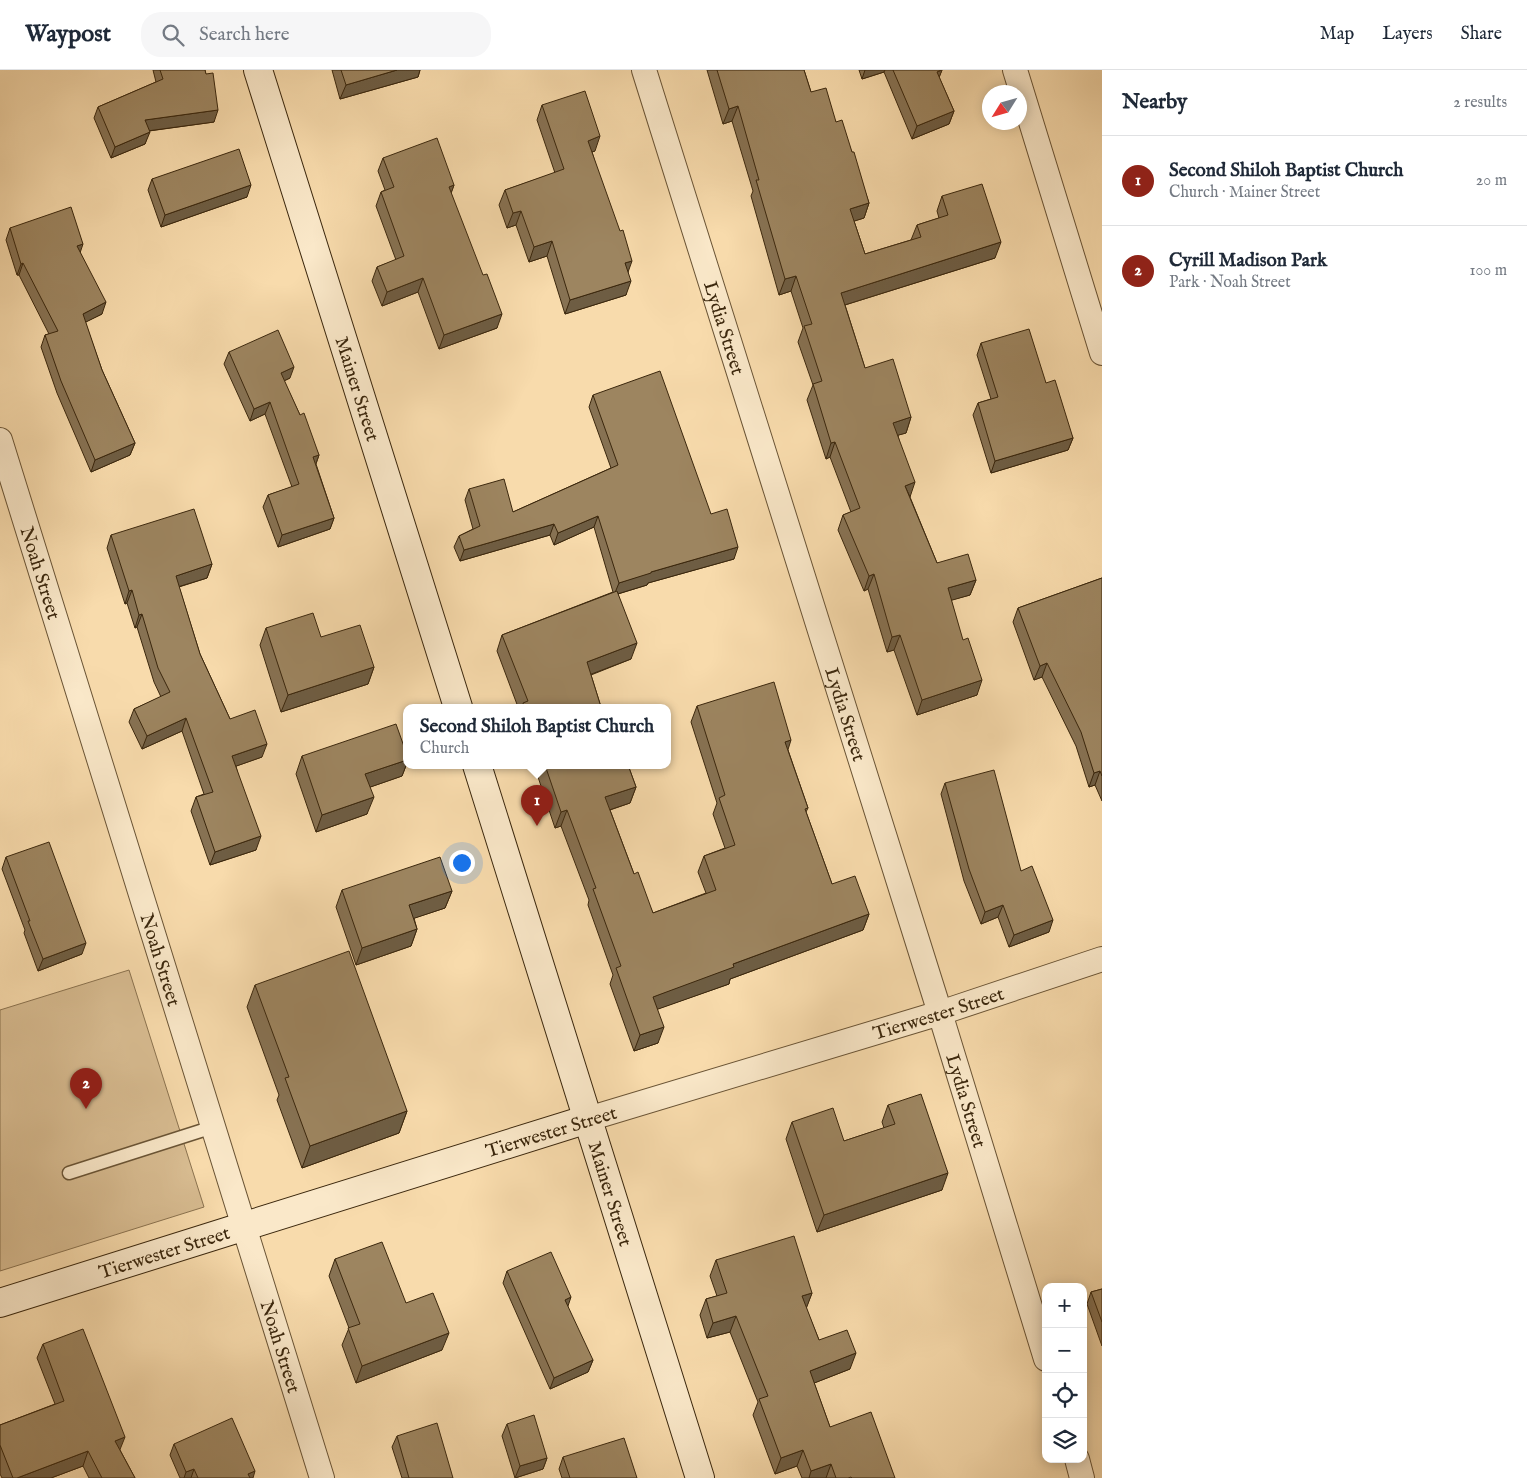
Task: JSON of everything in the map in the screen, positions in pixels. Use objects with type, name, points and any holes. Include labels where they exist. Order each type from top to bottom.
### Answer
[{"type":"street","name":"Mainer Street","points":[[258,70],[457,704]]},
{"type":"street","name":"Lydia Street","points":[[644,70],[940,1013],[1042,1346]]},
{"type":"street","points":[[1015,70],[1102,353]]},
{"type":"street","name":"Noah Street","points":[[0,440],[322,1478]]},
{"type":"street","name":"Mainer Street","points":[[478,769],[700,1478]]},
{"type":"street","name":"Tierwester Street","points":[[0,1304],[244,1228],[405,1175],[940,1013],[1102,959]]},
{"type":"street","points":[[1077,1463],[1082,1478]]},
{"type":"lane","points":[[69,1173],[213,1127]]},
{"type":"shaded area","points":[[129,970],[204,1207],[0,1271],[0,1010]]},
{"type":"building","points":[[160,70],[205,70],[206,74],[213,73],[218,110],[145,120],[150,132],[115,147],[98,107],[163,79]]},
{"type":"building","points":[[341,70],[397,70],[346,85]]},
{"type":"building","points":[[717,70],[804,70],[811,92],[826,88],[836,122],[842,120],[852,152],[854,152],[869,203],[850,209],[865,254],[921,237],[917,225],[948,215],[942,196],[982,184],[1001,242],[841,293],[865,368],[893,359],[911,417],[893,423],[915,482],[905,486],[937,563],[968,554],[976,580],[948,588],[963,640],[968,638],[982,680],[922,700],[900,635],[892,637],[874,574],[869,576],[843,515],[860,508],[835,442],[831,443],[813,384],[822,381],[804,326],[812,324],[796,276],[785,279],[756,180],[759,180],[738,106],[729,109]]},
{"type":"building","points":[[893,70],[941,70],[937,72],[954,111],[917,126]]},
{"type":"building","points":[[585,91],[600,136],[588,141],[620,231],[623,230],[632,261],[625,263],[631,281],[570,300],[552,241],[534,247],[521,211],[513,213],[505,190],[564,169],[542,105]]},
{"type":"building","points":[[437,138],[454,185],[449,187],[483,275],[487,274],[502,314],[444,335],[423,278],[387,292],[377,267],[404,256],[381,192],[394,187],[383,158]]},
{"type":"building","points":[[239,149],[251,185],[165,215],[152,179]]},
{"type":"building","points":[[71,207],[83,244],[77,246],[106,302],[83,314],[102,370],[135,443],[95,460],[61,381],[45,335],[58,331],[23,263],[21,264],[10,228]]},
{"type":"building","points":[[1029,329],[1046,383],[1055,380],[1073,438],[995,461],[978,403],[998,397],[981,343]]},
{"type":"building","points":[[278,330],[294,367],[281,373],[300,415],[304,413],[319,455],[313,457],[334,518],[282,535],[268,495],[299,484],[270,402],[254,409],[229,352]]},
{"type":"building","points":[[660,371],[711,514],[727,509],[738,547],[619,583],[598,516],[558,533],[554,524],[464,550],[459,536],[480,526],[469,489],[504,479],[513,512],[618,465],[593,395]]},
{"type":"building","points":[[194,509],[212,564],[176,576],[200,654],[230,719],[255,710],[267,744],[232,756],[261,836],[215,852],[196,797],[213,792],[186,718],[147,736],[134,709],[170,692],[158,668],[142,614],[139,615],[132,590],[129,591],[111,535]]},
{"type":"building","points":[[1102,578],[1102,776],[1100,771],[1094,773],[1081,732],[1047,663],[1040,666],[1018,608]]},
{"type":"building","points":[[617,591],[637,643],[587,662],[600,704],[523,704],[528,701],[502,635]]},
{"type":"building","points":[[313,613],[321,637],[360,625],[374,667],[288,695],[266,628]]},
{"type":"building","points":[[774,682],[791,740],[785,742],[808,808],[805,809],[832,884],[855,876],[869,914],[733,964],[734,967],[653,997],[664,1027],[640,1035],[616,968],[621,966],[593,889],[596,888],[567,810],[561,812],[546,769],[629,769],[636,787],[605,797],[634,874],[638,872],[653,913],[716,890],[704,856],[735,845],[719,798],[725,795],[697,706]]},
{"type":"building","points":[[396,724],[403,744],[403,761],[365,774],[374,797],[322,815],[302,756]]},
{"type":"building","points":[[994,770],[1021,871],[1032,866],[1053,920],[1014,935],[1003,905],[985,912],[969,869],[945,783]]},
{"type":"building","points":[[49,842],[86,943],[43,959],[6,857]]},
{"type":"building","points":[[440,857],[452,891],[409,905],[417,929],[362,948],[342,890]]},
{"type":"building","points":[[349,951],[407,1111],[310,1146],[285,1078],[289,1077],[255,985]]},
{"type":"building","points":[[921,1094],[948,1173],[824,1215],[792,1122],[833,1108],[844,1141],[895,1124],[888,1105]]},
{"type":"building","points":[[794,1236],[812,1293],[802,1296],[819,1340],[847,1330],[856,1353],[810,1371],[830,1427],[871,1412],[895,1478],[836,1478],[831,1464],[811,1471],[803,1450],[781,1458],[759,1399],[768,1396],[736,1316],[713,1323],[706,1299],[727,1293],[716,1260]]},
{"type":"building","points":[[382,1242],[406,1303],[433,1293],[449,1333],[362,1366],[348,1328],[360,1324],[335,1259]]},
{"type":"building","points":[[551,1252],[571,1297],[565,1300],[593,1360],[554,1378],[507,1271]]},
{"type":"building","points":[[1102,1289],[1102,1322],[1091,1292]]},
{"type":"building","points":[[83,1329],[125,1437],[115,1441],[135,1478],[102,1478],[88,1451],[13,1478],[0,1445],[0,1425],[64,1401],[43,1344]]},
{"type":"building","points":[[534,1415],[547,1458],[520,1466],[507,1424]]},
{"type":"building","points":[[232,1418],[255,1471],[248,1474],[250,1478],[198,1478],[194,1469],[186,1472],[174,1444]]},
{"type":"building","points":[[437,1423],[453,1478],[409,1478],[397,1436]]},
{"type":"building","points":[[624,1438],[637,1478],[570,1478],[563,1457]]},
{"type":"place","name":"Second Shiloh Baptist Church","points":[[537,826]]},
{"type":"place","name":"Cyrill Madison Park","points":[[86,1109]]}]
